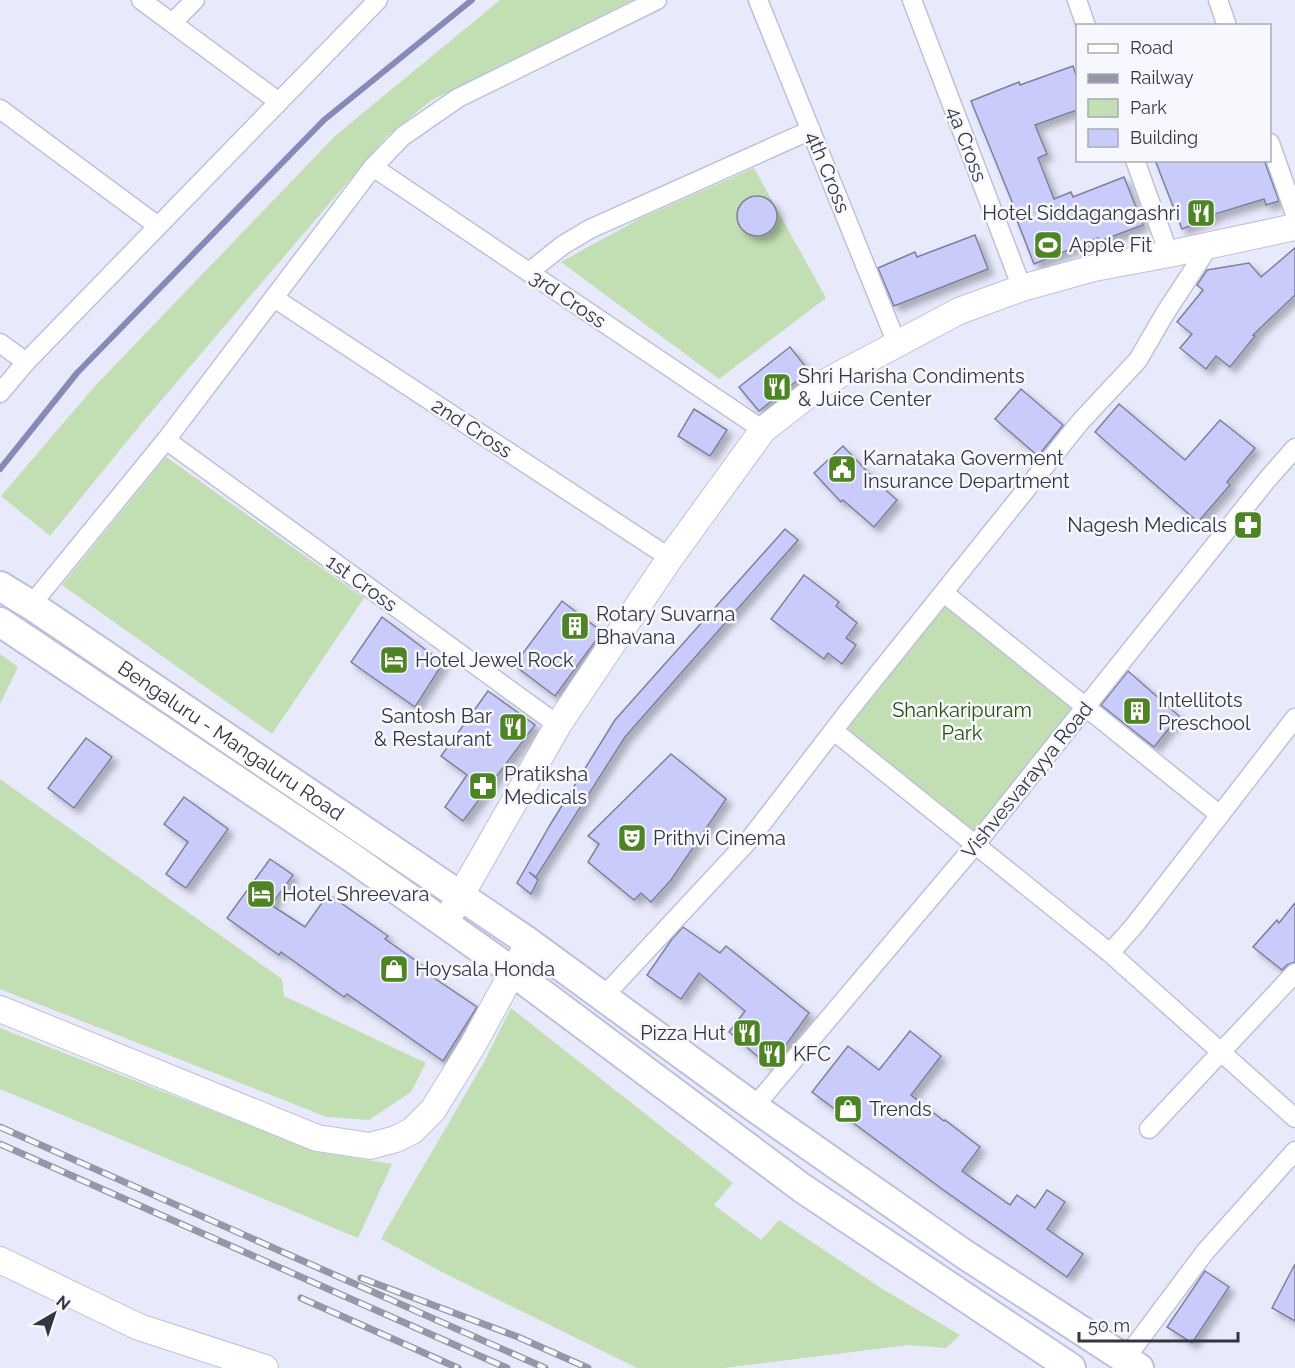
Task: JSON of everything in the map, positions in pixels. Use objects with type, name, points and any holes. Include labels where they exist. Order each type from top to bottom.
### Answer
[{"type":"main road","name":"Bengaluru - Mangaluru Road","points":[[0,586],[529,942],[754,1107],[964,1254],[1132,1364]]},
{"type":"main road","name":"Bengaluru - Mangaluru Road","points":[[0,622],[351,857],[512,970],[802,1188],[1071,1368]]},
{"type":"main road","points":[[731,1136],[754,1107]]},
{"type":"street","points":[[141,0],[279,102]]},
{"type":"street","points":[[172,22],[195,0]]},
{"type":"street","points":[[0,393],[26,362],[378,0]]},
{"type":"street","points":[[31,605],[166,440],[372,167],[403,136],[458,98],[657,0]]},
{"type":"street","name":"4th Cross","points":[[758,0],[897,344]]},
{"type":"street","name":"4a Cross","points":[[912,0],[1022,288]]},
{"type":"street","points":[[1077,0],[1085,24]]},
{"type":"street","points":[[1218,0],[1226,24]]},
{"type":"street","points":[[0,108],[158,226]]},
{"type":"street","points":[[529,272],[562,245],[590,229],[811,130]]},
{"type":"street","points":[[1271,148],[1295,214]]},
{"type":"street","points":[[1136,162],[1169,254]]},
{"type":"street","name":"3rd Cross","points":[[372,167],[763,430]]},
{"type":"street","points":[[445,923],[558,725],[670,558],[763,430],[822,384],[959,311],[1022,288],[1094,268],[1295,227]]},
{"type":"street","points":[[604,996],[750,839],[1081,421],[1138,360],[1209,246]]},
{"type":"street","name":"2nd Cross","points":[[274,298],[670,558]]},
{"type":"street","points":[[0,343],[26,362]]},
{"type":"street","name":"1st Cross","points":[[166,440],[558,725]]},
{"type":"street","name":"Vishvesvarayya Road","points":[[754,1107],[976,844],[1266,481],[1295,448]]},
{"type":"street","points":[[944,592],[1220,815]]},
{"type":"street","points":[[1110,953],[1295,718]]},
{"type":"street","points":[[834,731],[1110,953],[1295,1118]]},
{"type":"street","points":[[0,1009],[318,1138],[370,1146],[396,1139],[412,1131],[433,1110],[529,942]]},
{"type":"street","points":[[1149,1129],[1295,973]]},
{"type":"street","points":[[1132,1364],[1205,1252],[1295,1151]]},
{"type":"street","points":[[0,1260],[139,1327],[265,1368]]},
{"type":"green space","points":[[500,0],[633,0],[432,100],[387,136],[141,424],[50,536],[1,496],[95,386],[335,136]]},
{"type":"green space","points":[[754,168],[826,298],[719,379],[561,262],[641,218]]},
{"type":"green space","points":[[166,457],[364,598],[272,734],[62,585]]},
{"type":"green space","name":"Shankaripuram Park","points":[[946,605],[1075,709],[974,834],[845,732]]},
{"type":"green space","points":[[0,654],[18,667],[0,704]]},
{"type":"green space","points":[[0,779],[282,979],[284,996],[426,1063],[411,1092],[369,1120],[327,1117],[0,989]]},
{"type":"green space","points":[[511,1008],[733,1183],[714,1205],[761,1240],[779,1220],[884,1290],[960,1335],[946,1348],[908,1345],[724,1368],[637,1368],[442,1272],[381,1239],[483,1064]]},
{"type":"green space","points":[[0,1028],[318,1152],[392,1164],[358,1238],[0,1089]]},
{"type":"building","points":[[1073,66],[1076,75],[1076,110],[1035,125],[1047,154],[1038,158],[1054,199],[1071,192],[1073,197],[1124,177],[1143,225],[1100,241],[1098,238],[1034,264],[1015,215],[1017,214],[971,101],[1019,82],[1020,85]]},
{"type":"building","points":[[1156,162],[1265,162],[1279,201],[1266,205],[1264,199],[1215,214],[1215,216],[1182,229]]},
{"type":"building","points":[[757,196],[771,202],[777,216],[771,230],[757,236],[743,230],[737,216],[743,202]]},
{"type":"building","points":[[975,235],[988,269],[894,306],[878,268],[915,252],[917,257]]},
{"type":"building","points":[[1295,248],[1295,295],[1253,335],[1255,336],[1230,367],[1216,356],[1206,369],[1180,348],[1192,334],[1177,322],[1203,290],[1197,285],[1207,270],[1249,263],[1261,277]]},
{"type":"building","points":[[790,347],[809,371],[759,411],[739,387]]},
{"type":"building","points":[[1021,389],[1063,425],[1038,456],[995,419]]},
{"type":"building","points":[[1119,404],[1185,460],[1220,420],[1255,448],[1227,482],[1230,485],[1198,522],[1095,432]]},
{"type":"building","points":[[694,409],[727,430],[710,456],[678,436]]},
{"type":"building","points":[[843,446],[897,500],[874,527],[843,500],[841,502],[814,473]]},
{"type":"building","points":[[785,529],[798,540],[625,737],[536,877],[529,872],[538,880],[531,894],[517,883],[615,720]]},
{"type":"building","points":[[804,575],[839,602],[836,606],[857,623],[846,638],[856,645],[842,664],[828,653],[824,659],[771,619]]},
{"type":"building","points":[[562,601],[602,632],[555,696],[514,665]]},
{"type":"building","points":[[382,617],[443,663],[415,707],[351,662]]},
{"type":"building","name":"Intellitots Preschool","points":[[1128,671],[1179,716],[1154,747],[1101,705]]},
{"type":"building","points":[[488,691],[535,725],[463,821],[445,807],[467,775],[441,756]]},
{"type":"building","points":[[86,738],[112,757],[74,808],[48,788]]},
{"type":"building","points":[[671,754],[726,799],[671,880],[651,902],[641,893],[634,900],[588,862],[599,844],[588,836]]},
{"type":"building","points":[[184,797],[228,829],[186,888],[166,874],[188,842],[164,824]]},
{"type":"building","points":[[270,859],[293,875],[271,905],[305,927],[328,894],[388,936],[385,939],[426,968],[424,971],[477,1007],[443,1061],[347,994],[344,997],[281,952],[279,955],[227,918]]},
{"type":"building","points":[[1295,903],[1295,962],[1282,970],[1253,947],[1277,920],[1279,923]]},
{"type":"building","points":[[683,927],[720,953],[726,946],[809,1013],[770,1067],[729,1032],[745,1011],[699,973],[681,999],[647,975]]},
{"type":"building","points":[[910,1031],[941,1056],[911,1095],[980,1147],[962,1171],[1010,1205],[1017,1195],[1035,1208],[1047,1190],[1065,1202],[1047,1229],[1083,1254],[1067,1277],[942,1189],[812,1092],[848,1046],[879,1070]]},
{"type":"building","points":[[1295,1264],[1295,1321],[1272,1308]]},
{"type":"building","points":[[1205,1271],[1229,1287],[1192,1343],[1167,1327]]},
{"type":"waterway","points":[[0,469],[77,373],[324,120],[472,0]]},
{"type":"railway","points":[[0,1127],[545,1368]]},
{"type":"railway","points":[[0,1144],[507,1368]]},
{"type":"railway","points":[[361,1278],[518,1337],[588,1368]]},
{"type":"railway","points":[[301,1298],[458,1368]]},
{"type":"place","name":"Hotel Siddagangashri","points":[[1201,213]]},
{"type":"place","name":"Apple Fit","points":[[1048,245]]},
{"type":"place","name":"Shri Harisha Condiments & Juice Center","points":[[777,387]]},
{"type":"place","name":"Karnataka Goverment Insurance Department","points":[[842,469]]},
{"type":"place","name":"Nagesh Medicals","points":[[1248,525]]},
{"type":"place","name":"Rotary Suvarna Bhavana","points":[[575,626]]},
{"type":"place","name":"Hotel Jewel Rock","points":[[394,660]]},
{"type":"place","name":"Intellitots Preschool","points":[[1137,711]]},
{"type":"place","name":"Santosh Bar & Restaurant","points":[[513,727]]},
{"type":"place","name":"Pratiksha Medicals","points":[[483,786]]},
{"type":"place","name":"Prithvi Cinema","points":[[632,838]]},
{"type":"place","name":"Hotel Shreevara","points":[[261,894]]},
{"type":"place","name":"Hoysala Honda","points":[[394,969]]},
{"type":"place","name":"Pizza Hut","points":[[747,1033]]},
{"type":"place","name":"KFC","points":[[772,1054]]},
{"type":"place","name":"Trends","points":[[848,1109]]}]
